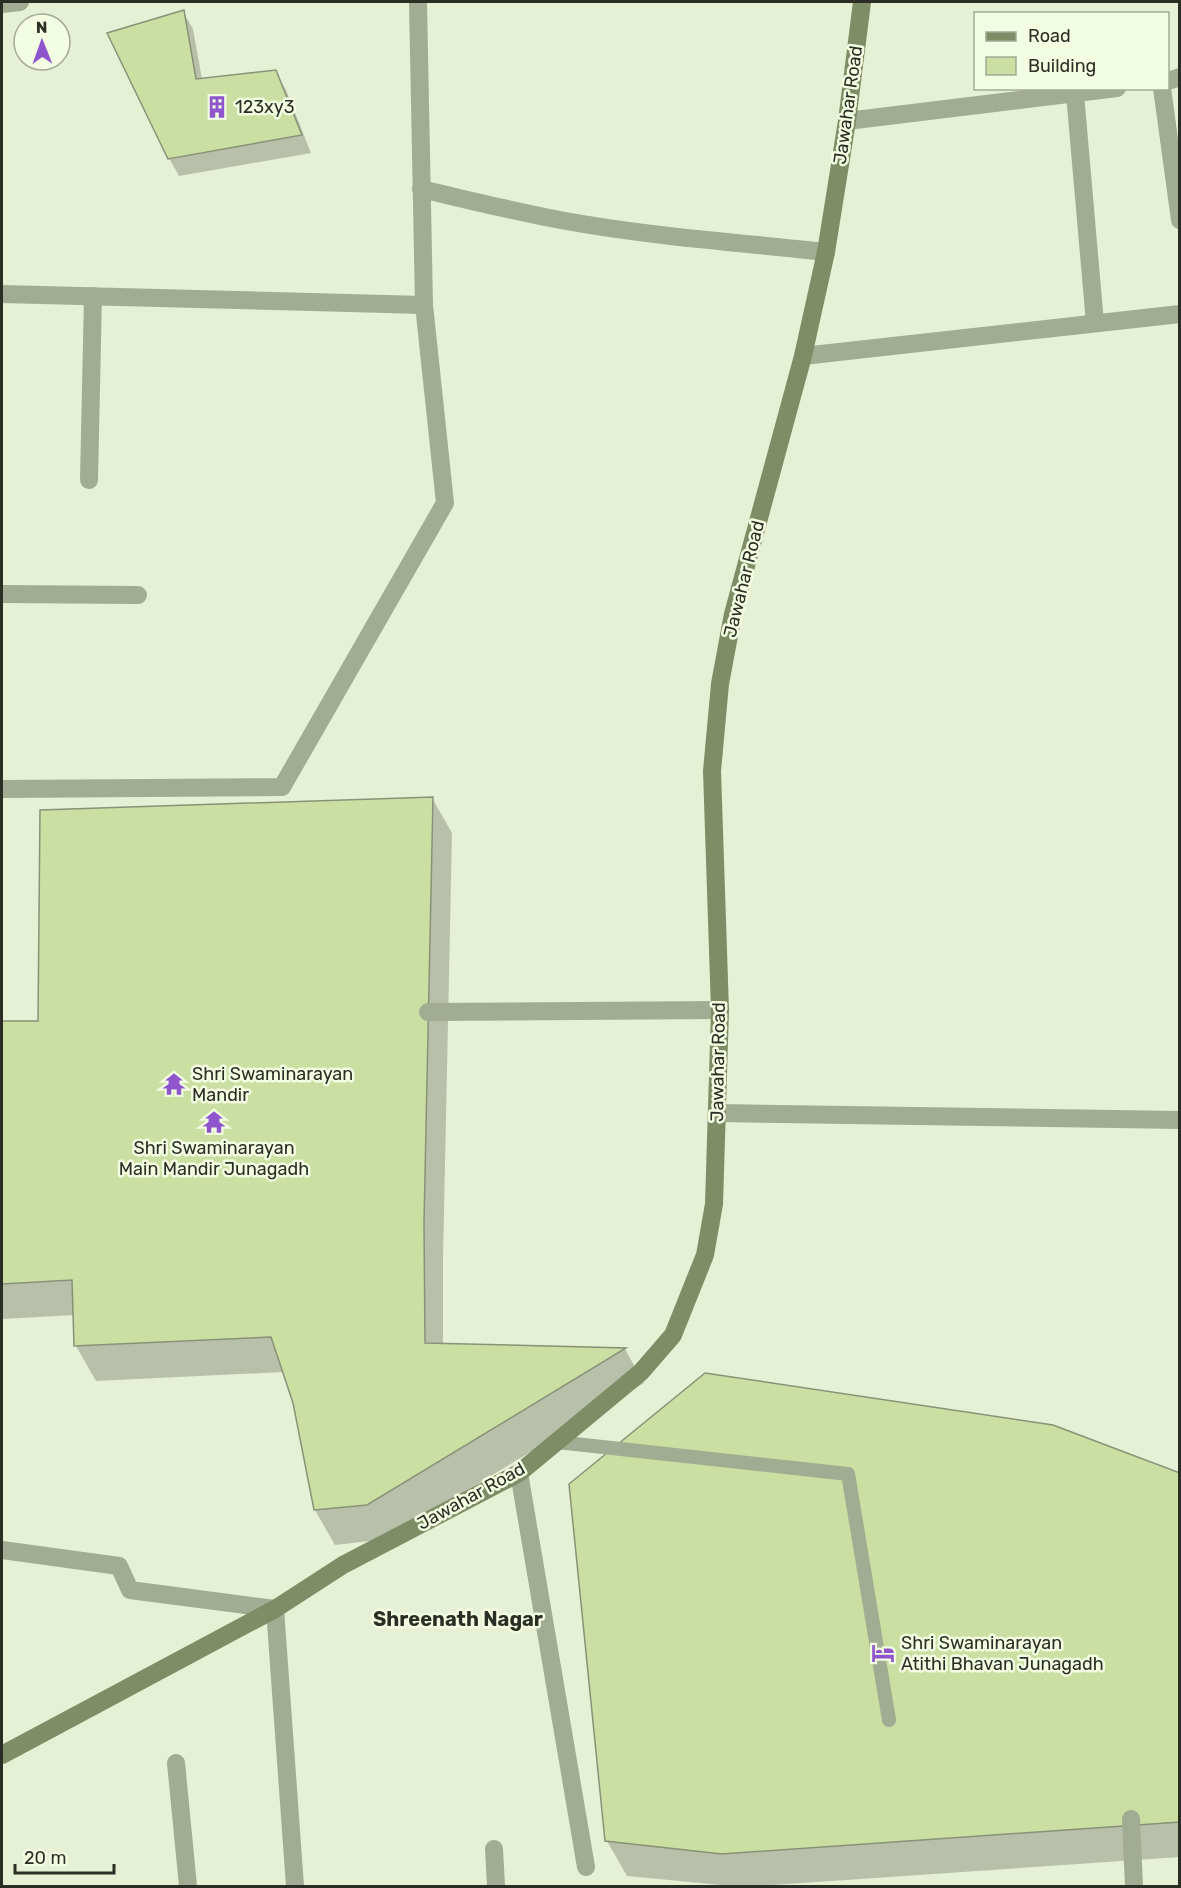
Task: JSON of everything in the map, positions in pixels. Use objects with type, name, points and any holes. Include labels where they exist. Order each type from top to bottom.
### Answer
[{"type":"street","points":[[2,4],[20,2]]},
{"type":"street","points":[[2,789],[282,787],[445,503],[424,305],[418,2]]},
{"type":"street","name":"Jawahar Road","points":[[2,1755],[274,1609],[343,1565],[519,1473],[641,1372],[673,1335],[705,1256],[714,1204],[720,1010],[712,771],[720,684],[733,614],[803,356],[826,252],[847,121],[862,2]]},
{"type":"street","points":[[847,121],[1103,90]]},
{"type":"street","points":[[1161,90],[1179,220]]},
{"type":"street","points":[[1075,94],[1095,323]]},
{"type":"street","points":[[421,189],[532,215],[578,223],[826,252]]},
{"type":"street","points":[[2,294],[424,305]]},
{"type":"street","points":[[89,480],[93,296]]},
{"type":"street","points":[[803,356],[1179,314]]},
{"type":"street","points":[[2,594],[138,595]]},
{"type":"street","points":[[428,1012],[720,1010]]},
{"type":"street","points":[[717,1113],[1179,1119]]},
{"type":"street","points":[[519,1473],[586,1867]]},
{"type":"street","points":[[2,1550],[119,1566],[130,1590],[274,1609],[295,1887]]},
{"type":"street","points":[[176,1763],[188,1887]]},
{"type":"street","points":[[1131,1819],[1134,1887]]},
{"type":"street","points":[[494,1849],[496,1887]]},
{"type":"lane","points":[[557,1442],[848,1474],[889,1720]]},
{"type":"building","name":"123xy3","points":[[184,10],[196,79],[276,70],[302,135],[168,159],[107,33]]},
{"type":"building","name":"Shri Swaminarayan Main Mandir Junagadh","points":[[433,797],[424,1223],[425,1343],[626,1348],[367,1505],[314,1510],[293,1403],[271,1337],[74,1346],[72,1280],[2,1284],[2,1021],[38,1021],[40,810]]},
{"type":"building","name":"Shri Swaminarayan Atithi Bhavan Junagadh","points":[[705,1373],[1053,1425],[1180,1473],[1180,1822],[722,1854],[605,1841],[569,1484]]},
{"type":"place","name":"123xy3","points":[[217,107]]},
{"type":"place","name":"Shri Swaminarayan Mandir","points":[[174,1084]]},
{"type":"place","name":"Shri Swaminarayan Main Mandir Junagadh","points":[[214,1122]]},
{"type":"place","name":"Shri Swaminarayan Atithi Bhavan Junagadh","points":[[883,1653]]},
{"type":"district","name":"Shreenath Nagar","points":[[458,1619]]}]
